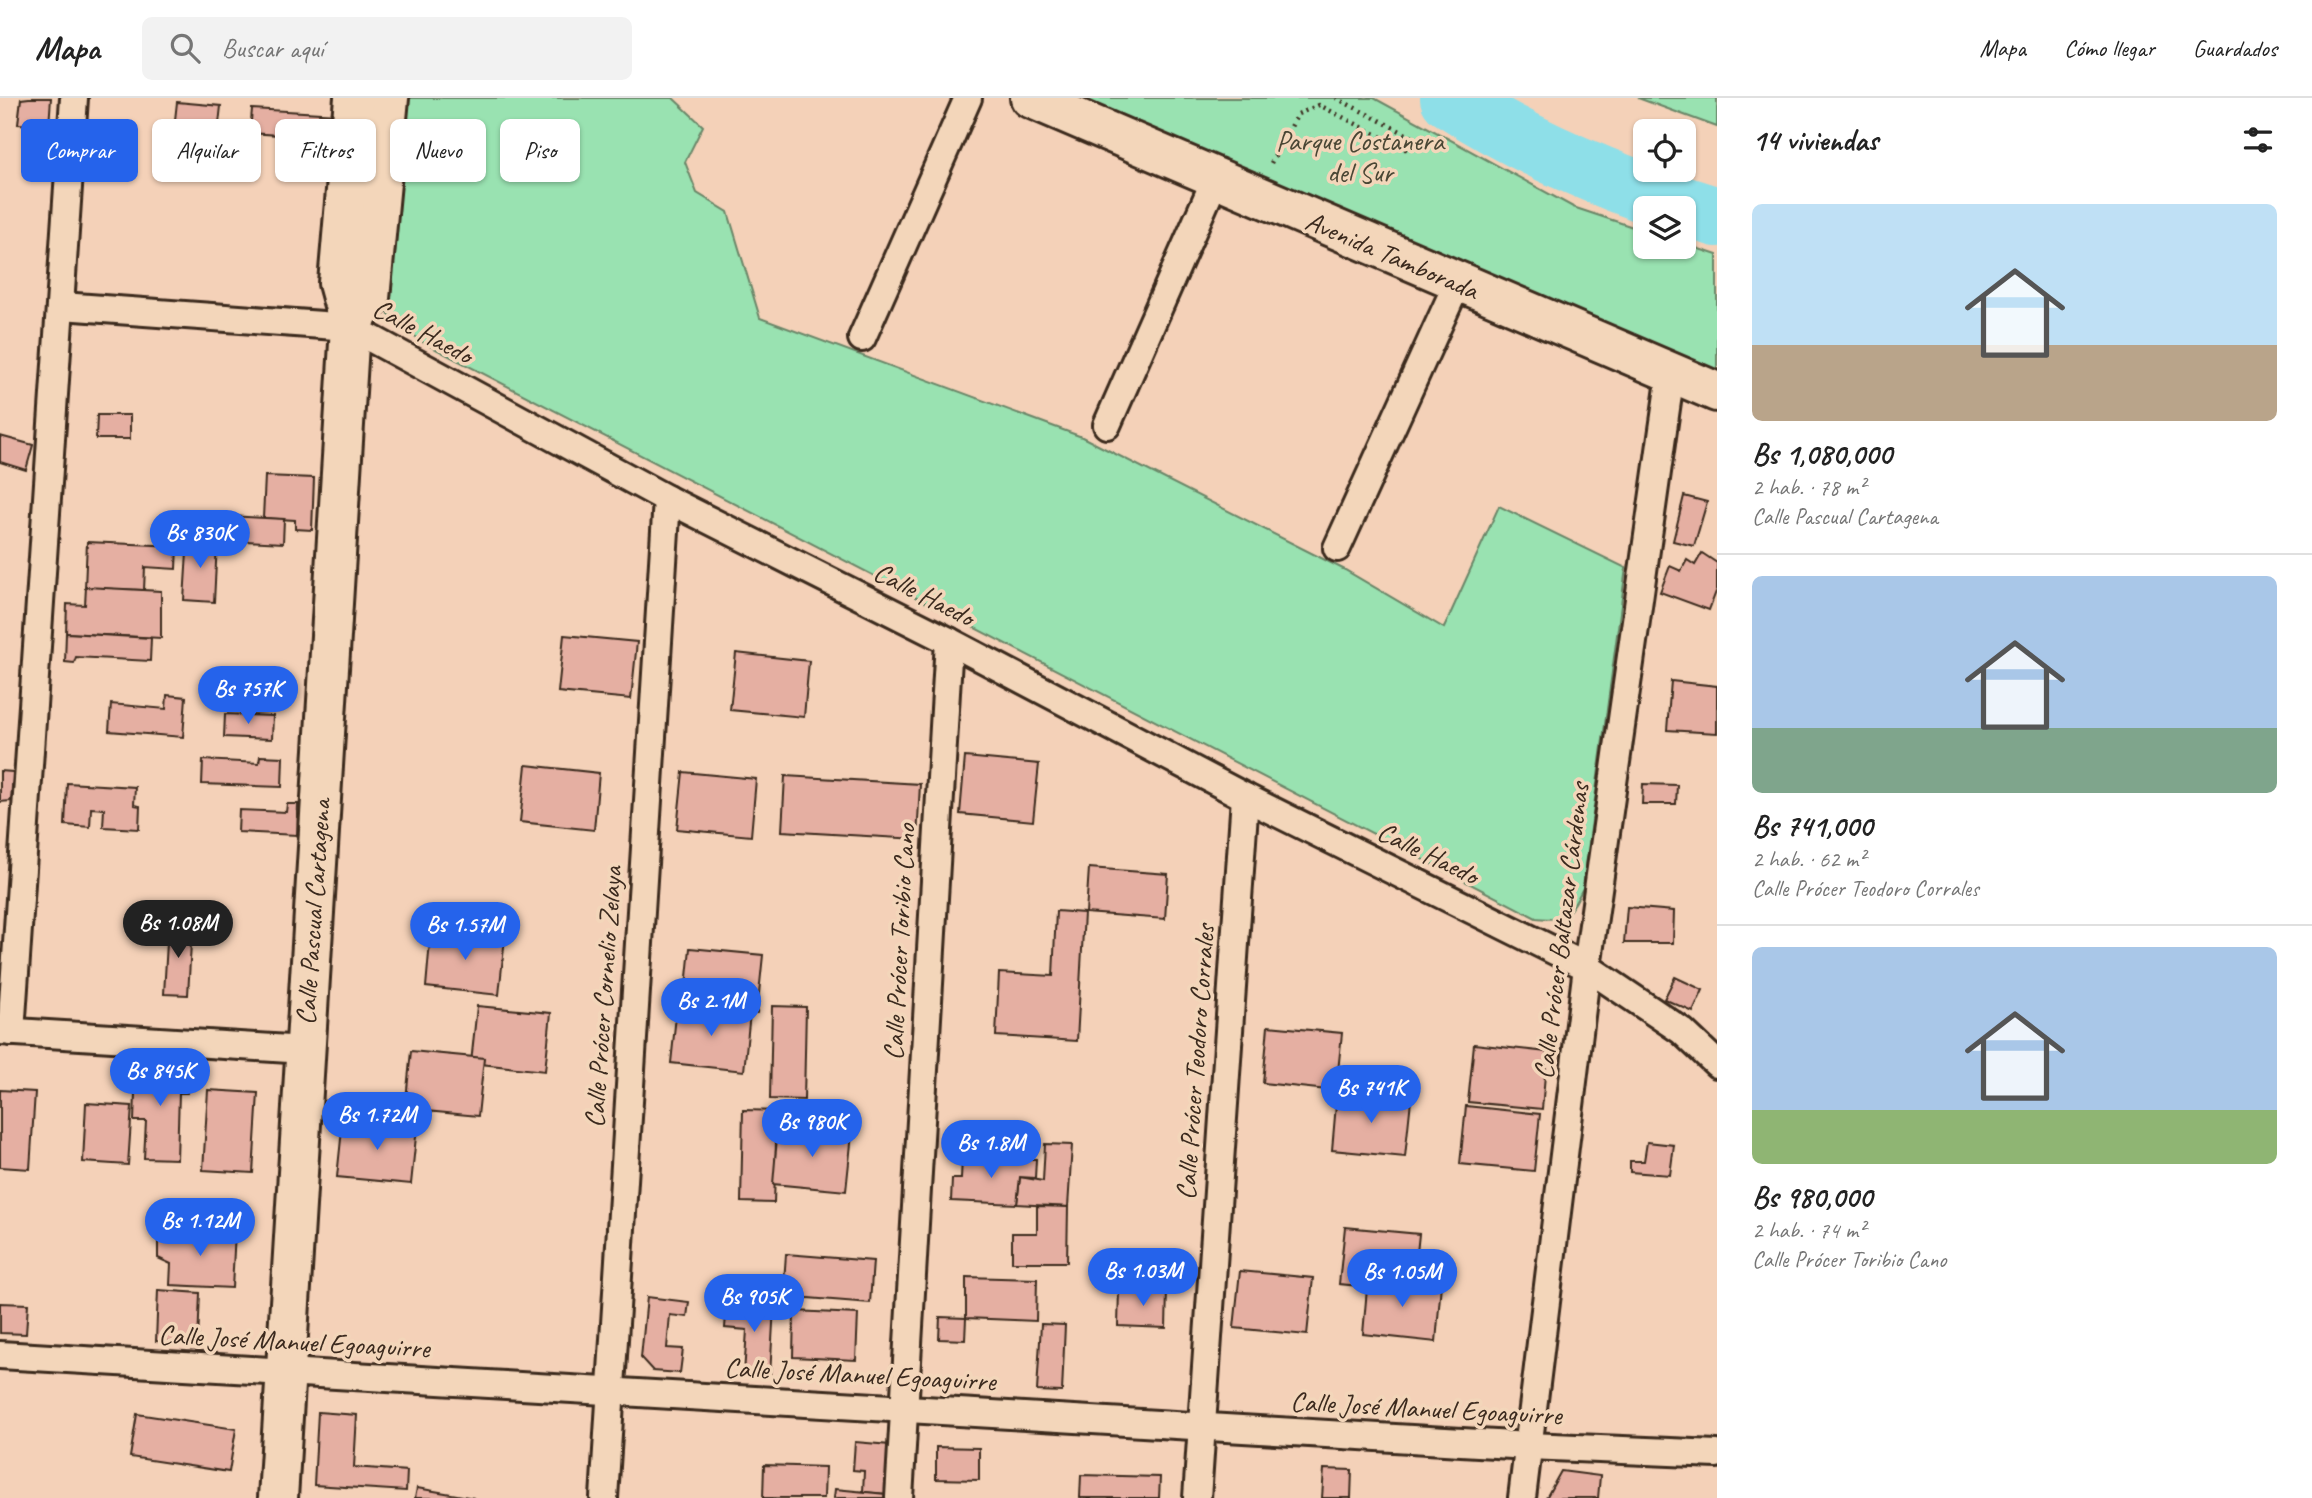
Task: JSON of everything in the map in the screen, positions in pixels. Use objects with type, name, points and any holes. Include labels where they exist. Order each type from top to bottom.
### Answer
[{"type":"street","points":[[74,98],[62,306],[6,1031],[305,1050]]},
{"type":"street","name":"Calle Pascual Cartagena","points":[[278,1498],[350,327],[338,283],[354,98]]},
{"type":"street","points":[[350,327],[370,298],[389,98]]},
{"type":"street","points":[[862,338],[968,98]]},
{"type":"street","name":"Avenida Tamborada","points":[[1030,98],[1457,284],[1717,393]]},
{"type":"street","points":[[1107,425],[1215,180]]},
{"type":"street","points":[[1337,548],[1457,284]]},
{"type":"street","name":"Calle Haedo","points":[[62,306],[350,327],[667,499],[949,641],[1245,797],[1587,967],[1682,1031],[1717,1064]]},
{"type":"street","name":"Calle Prócer Baltazar Cárdenas","points":[[1522,1498],[1587,967],[1671,373]]},
{"type":"street","name":"Calle Prócer Cornelio Zelaya","points":[[604,1498],[667,499]]},
{"type":"street","name":"Calle Prócer Toribio Cano","points":[[898,1498],[949,641]]},
{"type":"street","name":"Calle Prócer Teodoro Corrales","points":[[1197,1498],[1245,797]]},
{"type":"street","name":"Calle José Manuel Egoaguirre","points":[[0,1354],[1529,1446],[1717,1454]]},
{"type":"path","points":[[1256,197],[1298,114],[1319,105],[1405,149],[1412,137],[1336,98]]},
{"type":"green space","points":[[403,98],[673,98],[703,126],[685,162],[697,193],[728,212],[760,318],[1082,437],[1345,570],[1444,628],[1499,506],[1626,568],[1583,888],[1570,910],[1554,919],[1536,918],[424,343],[391,318],[377,290],[392,182],[486,182],[486,119],[400,119]]},
{"type":"green space","name":"Parque Costanera del Sur","points":[[1080,98],[1374,98],[1573,207],[1633,227],[1633,259],[1696,259],[1696,248],[1717,255],[1717,372]]},
{"type":"green space","points":[[1638,98],[1717,98],[1717,127]]},
{"type":"building","points":[[51,98],[50,119],[21,119],[21,124],[18,124],[21,99]]},
{"type":"building","points":[[177,102],[221,106],[220,119],[175,119]]},
{"type":"building","points":[[252,109],[337,114],[337,119],[275,119],[275,135],[261,134],[261,119],[251,119]]},
{"type":"building","points":[[97,415],[130,415],[130,439],[96,439]]},
{"type":"building","points":[[0,436],[33,445],[26,470],[0,462]]},
{"type":"building","points":[[265,476],[314,478],[312,530],[295,529],[295,520],[263,518]]},
{"type":"building","points":[[1684,496],[1707,502],[1694,546],[1673,541]]},
{"type":"building","points":[[229,516],[284,519],[283,543],[227,540]]},
{"type":"building","points":[[177,541],[217,543],[214,602],[184,600],[187,552],[176,551]]},
{"type":"building","points":[[87,542],[177,546],[176,569],[145,567],[144,590],[85,588]]},
{"type":"building","points":[[1702,553],[1717,563],[1717,589],[1709,610],[1660,592],[1670,566],[1681,571],[1687,560],[1695,565]]},
{"type":"building","points":[[86,587],[161,591],[161,638],[66,633],[67,604],[85,605]]},
{"type":"building","points":[[66,633],[151,638],[150,661],[76,657],[74,663],[65,662]]},
{"type":"building","points":[[564,635],[637,642],[631,699],[558,692]]},
{"type":"building","points":[[736,653],[809,661],[804,717],[730,710]]},
{"type":"building","points":[[1671,681],[1717,686],[1717,733],[1667,730]]},
{"type":"building","points":[[167,695],[186,697],[183,737],[109,731],[111,704],[166,709]]},
{"type":"building","points":[[225,714],[273,716],[272,739],[224,737]]},
{"type":"building","points":[[260,756],[283,757],[282,787],[202,784],[203,760],[259,763]]},
{"type":"building","points":[[965,757],[1039,764],[1033,821],[960,814]]},
{"type":"building","points":[[526,765],[599,773],[594,830],[520,822]]},
{"type":"building","points":[[0,771],[13,772],[11,801],[0,802]]},
{"type":"building","points":[[683,772],[756,779],[751,836],[677,829]]},
{"type":"building","points":[[785,776],[920,784],[917,839],[782,831]]},
{"type":"building","points":[[67,783],[135,787],[134,805],[140,806],[139,829],[103,827],[104,809],[91,808],[90,827],[65,825]]},
{"type":"building","points":[[1643,784],[1677,785],[1676,804],[1642,804]]},
{"type":"building","points":[[287,804],[298,804],[297,835],[238,832],[239,810],[286,812]]},
{"type":"building","points":[[1089,868],[1168,874],[1165,919],[1086,913]]},
{"type":"building","points":[[1627,907],[1674,911],[1673,943],[1624,943]]},
{"type":"building","points":[[1056,911],[1084,913],[1077,1041],[996,1036],[999,973],[1053,976]]},
{"type":"building","points":[[168,925],[192,926],[188,995],[164,994]]},
{"type":"building","points":[[431,930],[505,937],[499,995],[426,987]]},
{"type":"building","points":[[690,948],[763,955],[757,1013],[684,1006]]},
{"type":"building","points":[[1675,977],[1703,990],[1693,1012],[1664,999]]},
{"type":"building","points":[[477,1006],[551,1013],[545,1071],[471,1063]]},
{"type":"building","points":[[677,1006],[750,1013],[744,1071],[671,1063]]},
{"type":"building","points":[[772,1006],[806,1007],[804,1100],[770,1099]]},
{"type":"building","points":[[1268,1026],[1342,1033],[1336,1091],[1263,1083]]},
{"type":"building","points":[[1474,1044],[1547,1052],[1542,1109],[1468,1102]]},
{"type":"building","points":[[411,1051],[484,1058],[478,1116],[405,1109]]},
{"type":"building","points":[[136,1066],[188,1068],[187,1093],[179,1093],[177,1159],[144,1158],[146,1121],[134,1121]]},
{"type":"building","points":[[0,1090],[35,1092],[30,1169],[0,1167]]},
{"type":"building","points":[[208,1090],[258,1093],[253,1173],[203,1170]]},
{"type":"building","points":[[1337,1093],[1411,1100],[1405,1157],[1332,1150]]},
{"type":"building","points":[[86,1103],[132,1106],[128,1165],[83,1162]]},
{"type":"building","points":[[1466,1106],[1540,1114],[1534,1171],[1460,1164]]},
{"type":"building","points":[[743,1110],[777,1111],[774,1203],[741,1202]]},
{"type":"building","points":[[343,1120],[417,1127],[411,1184],[337,1177]]},
{"type":"building","points":[[778,1126],[852,1134],[846,1191],[773,1184]]},
{"type":"building","points":[[1647,1142],[1674,1145],[1670,1175],[1630,1172],[1630,1161],[1644,1161]]},
{"type":"building","points":[[1045,1144],[1072,1145],[1068,1207],[1017,1204],[1020,1177],[1043,1181]]},
{"type":"building","points":[[962,1157],[1036,1159],[1035,1178],[1020,1177],[1017,1204],[951,1201],[952,1179],[961,1179]]},
{"type":"building","points":[[1037,1206],[1068,1207],[1067,1262],[1012,1262],[1012,1233],[1037,1233]]},
{"type":"building","points":[[1345,1227],[1419,1234],[1413,1291],[1339,1284]]},
{"type":"building","points":[[176,1229],[235,1231],[232,1288],[170,1285],[171,1264],[158,1258],[158,1240],[175,1241]]},
{"type":"building","points":[[786,1254],[873,1261],[870,1303],[783,1296]]},
{"type":"building","points":[[1240,1271],[1313,1278],[1307,1335],[1234,1328]]},
{"type":"building","points":[[966,1277],[1037,1279],[1036,1321],[966,1318]]},
{"type":"building","points":[[1368,1277],[1441,1284],[1436,1342],[1363,1334]]},
{"type":"building","points":[[1119,1289],[1167,1290],[1166,1328],[1118,1326]]},
{"type":"building","points":[[158,1290],[200,1293],[198,1343],[156,1341]]},
{"type":"building","points":[[647,1297],[689,1302],[687,1317],[670,1315],[667,1348],[683,1349],[680,1373],[653,1371],[641,1358]]},
{"type":"building","points":[[727,1302],[774,1306],[770,1376],[744,1374],[747,1330],[725,1328]]},
{"type":"building","points":[[0,1303],[28,1304],[26,1334],[0,1333]]},
{"type":"building","points":[[794,1311],[858,1314],[856,1360],[793,1357]]},
{"type":"building","points":[[940,1317],[966,1318],[965,1340],[939,1339]]},
{"type":"building","points":[[1041,1324],[1065,1325],[1062,1392],[1037,1391]]},
{"type":"building","points":[[318,1412],[357,1415],[354,1467],[407,1471],[406,1491],[314,1485]]},
{"type":"building","points":[[137,1414],[236,1429],[229,1472],[130,1457]]},
{"type":"building","points":[[855,1442],[890,1445],[886,1494],[863,1492],[864,1471],[853,1470]]},
{"type":"building","points":[[936,1447],[979,1448],[979,1480],[936,1479]]},
{"type":"building","points":[[764,1465],[825,1467],[824,1498],[763,1498]]},
{"type":"building","points":[[1324,1469],[1352,1470],[1351,1498],[1322,1498]]},
{"type":"building","points":[[1561,1471],[1600,1476],[1598,1498],[1546,1498]]},
{"type":"building","points":[[1081,1475],[1160,1477],[1159,1498],[1080,1498]]},
{"type":"building","points":[[417,1488],[474,1498],[415,1498]]},
{"type":"building","points":[[835,1489],[886,1494],[885,1498],[834,1498]]},
{"type":"waterway","points":[[1450,98],[1513,135],[1579,167],[1717,217]]}]
